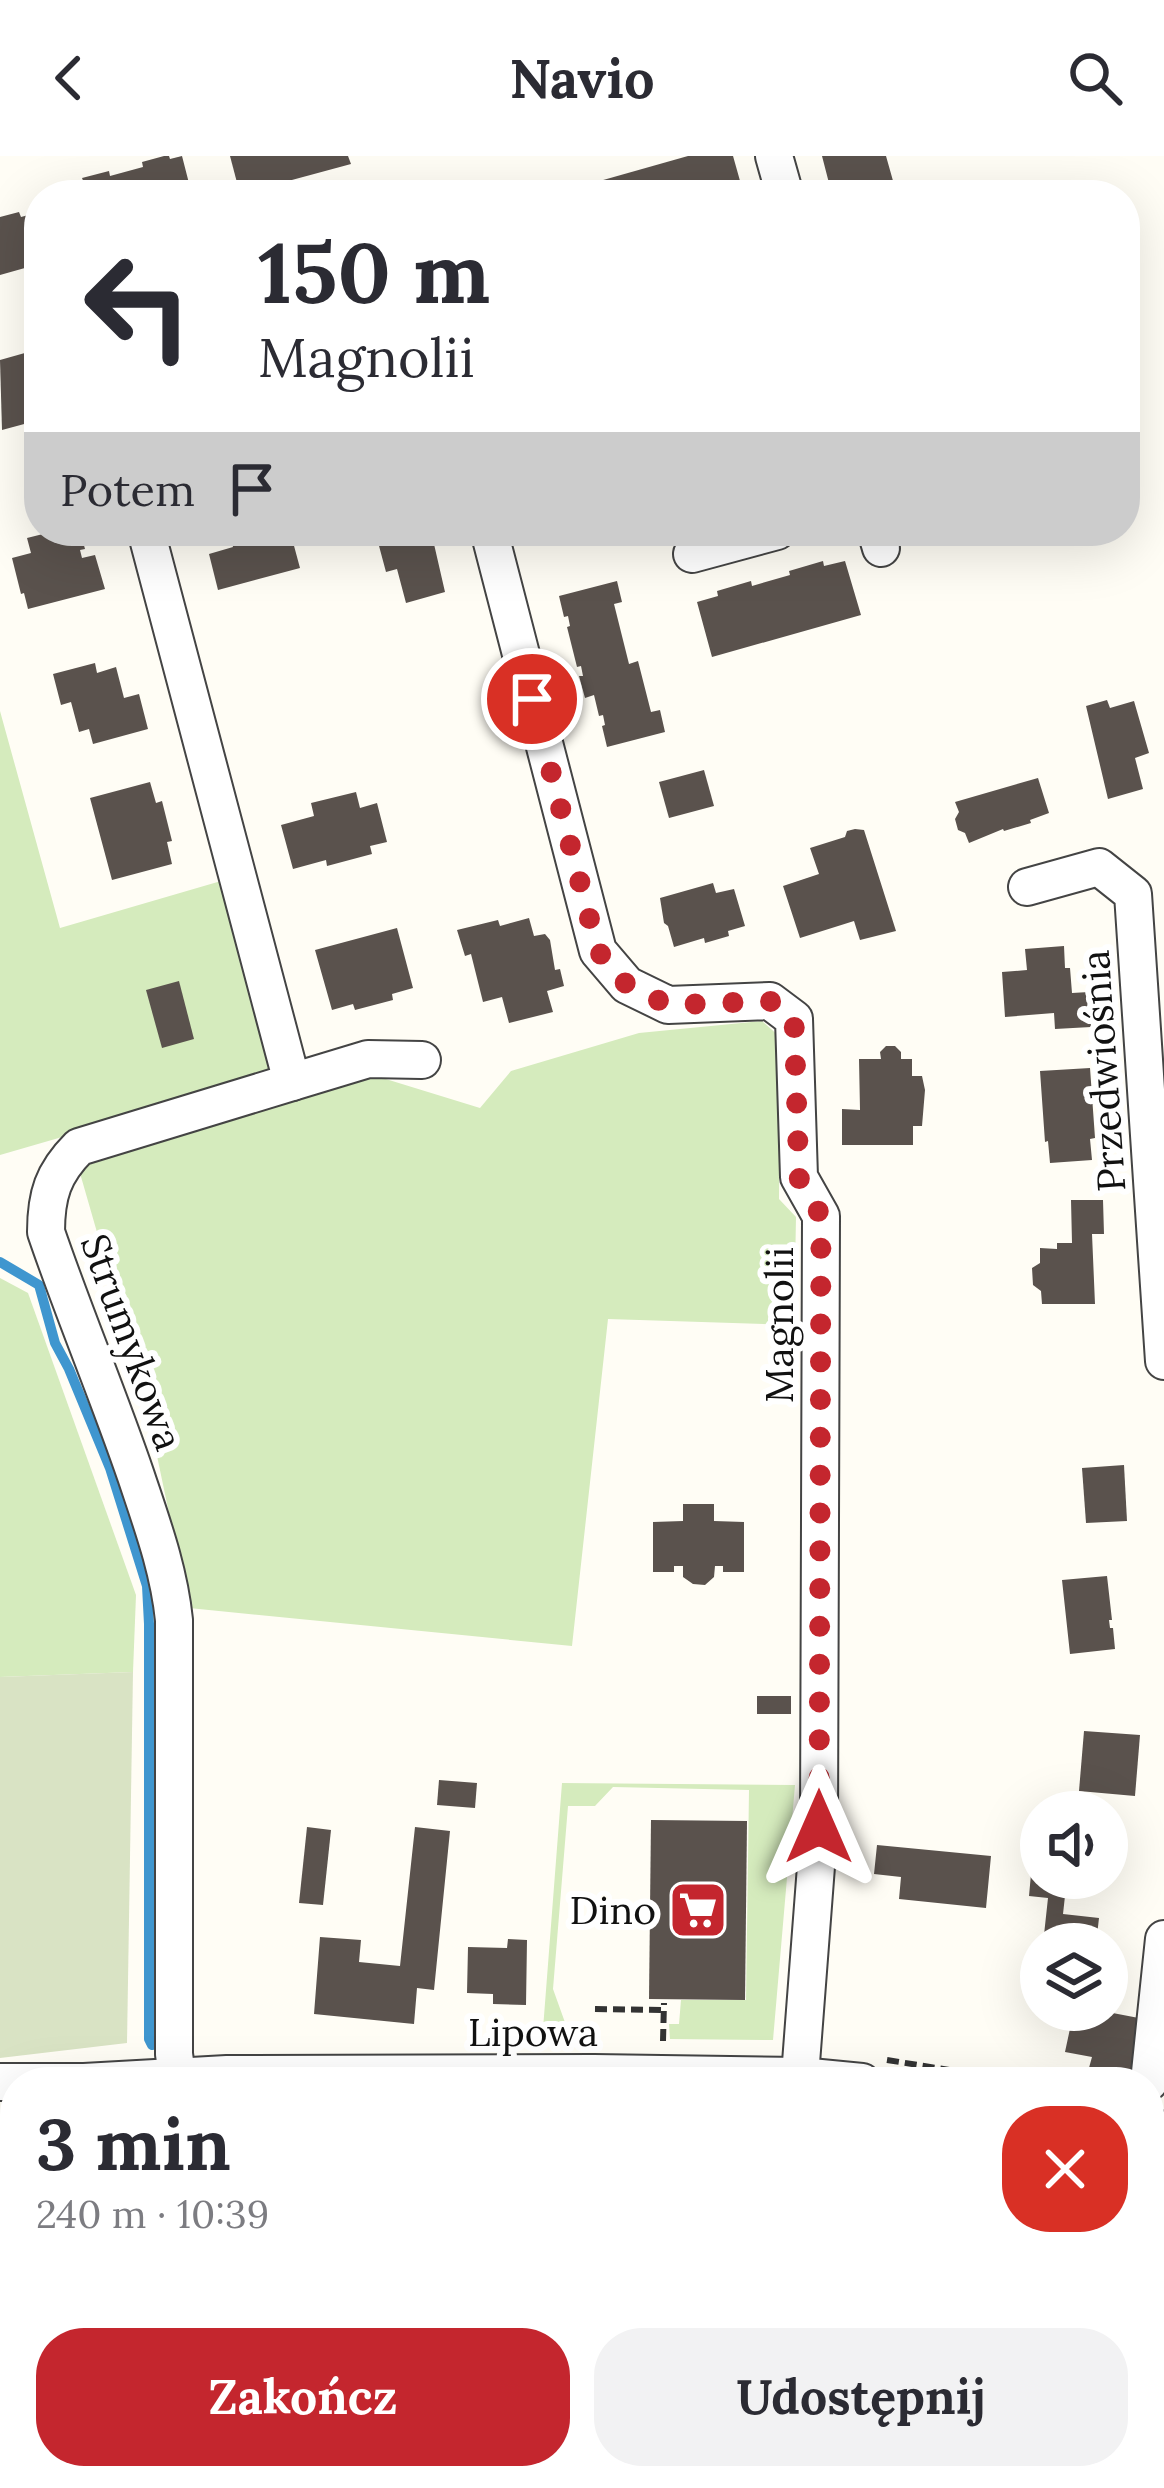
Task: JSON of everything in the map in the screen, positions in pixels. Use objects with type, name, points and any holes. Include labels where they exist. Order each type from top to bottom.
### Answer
[{"type":"street","points":[[150,546],[292,1082]]},
{"type":"street","name":"Magnolii","points":[[493,546],[598,951],[627,985],[668,1005],[770,1001],[794,1019],[799,1178],[821,1216],[819,1827],[801,2067]]},
{"type":"street","points":[[692,554],[722,546]]},
{"type":"street","name":"Przedwiośnia","points":[[1027,886],[1099,867],[1133,894],[1164,1360]]},
{"type":"street","name":"Strumykowa","points":[[175,2067],[171,1590],[106,1389],[46,1232],[50,1186],[61,1165],[80,1147],[368,1059],[422,1060]]},
{"type":"street","points":[[1151,2067],[1164,1939]]},
{"type":"path","points":[[595,2009],[663,2006],[663,2050]]},
{"type":"green space","points":[[0,711],[60,928],[221,881],[282,1104],[376,1076],[480,1108],[511,1071],[639,1033],[762,1021],[780,1037],[779,1199],[796,1217],[794,1325],[608,1319],[572,1646],[189,1608],[145,1399],[69,1135],[0,1155]]},
{"type":"green space","points":[[0,1278],[28,1293],[136,1595],[133,1672],[0,1677]]},
{"type":"green space","points":[[133,1672],[127,2043],[0,2058],[0,1677]]},
{"type":"green space","points":[[562,1783],[795,1785],[773,2040],[670,2039],[669,2024],[679,2024],[681,2000],[746,2000],[749,1790],[613,1787],[595,1806],[568,1806],[553,1989],[567,2028],[558,2042],[542,2042]]},
{"type":"building","points":[[182,156],[188,180],[82,178],[109,171],[110,176],[143,167],[142,162]]},
{"type":"building","points":[[230,156],[348,156],[351,164],[292,180],[236,180]]},
{"type":"building","points":[[688,156],[733,156],[740,180],[603,180]]},
{"type":"building","points":[[822,156],[886,156],[893,180],[828,180]]},
{"type":"building","points":[[19,212],[24,216],[24,268],[0,275],[0,217]]},
{"type":"building","points":[[24,353],[24,424],[2,430],[0,360]]},
{"type":"building","points":[[29,546],[84,546],[82,558],[95,555],[105,589],[28,609],[12,558],[31,553]]},
{"type":"building","points":[[294,546],[300,568],[218,590],[209,554],[233,547]]},
{"type":"building","points":[[379,546],[434,546],[445,592],[406,603],[397,569],[386,572]]},
{"type":"building","points":[[823,561],[824,566],[845,561],[861,615],[712,657],[697,602],[718,596],[717,591],[751,581],[752,586]]},
{"type":"building","points":[[617,581],[622,602],[614,604],[629,664],[638,661],[651,712],[660,710],[665,732],[607,747],[603,715],[599,716],[594,695],[585,698],[581,666],[577,667],[568,616],[564,617],[559,596]]},
{"type":"building","points":[[95,663],[97,673],[116,667],[124,698],[139,694],[148,729],[93,744],[89,729],[79,732],[71,702],[61,705],[53,674]]},
{"type":"building","points":[[1107,700],[1110,708],[1134,701],[1149,753],[1135,758],[1143,789],[1108,799],[1086,706]]},
{"type":"building","points":[[704,770],[714,806],[669,818],[659,782]]},
{"type":"building","points":[[1038,778],[1049,813],[969,843],[958,830],[955,802]]},
{"type":"building","points":[[150,782],[156,803],[162,801],[172,841],[167,842],[172,864],[112,880],[90,798]]},
{"type":"building","points":[[356,792],[360,808],[377,803],[387,842],[370,846],[372,854],[293,869],[281,825],[314,816],[311,803]]},
{"type":"building","points":[[855,829],[864,830],[896,931],[860,940],[854,921],[800,938],[783,886],[819,874],[810,848]]},
{"type":"building","points":[[713,883],[716,893],[734,889],[745,926],[728,931],[729,936],[674,947],[660,898]]},
{"type":"building","points":[[529,918],[534,936],[545,934],[550,940],[555,970],[560,969],[564,986],[547,991],[553,1012],[509,1023],[502,997],[483,1002],[471,954],[465,956],[457,930]]},
{"type":"building","points":[[397,928],[413,988],[392,994],[393,1000],[355,1010],[353,1004],[332,1010],[315,950]]},
{"type":"building","points":[[1064,946],[1072,993],[1089,992],[1091,1027],[1055,1029],[1054,1013],[1005,1017],[1002,972],[1027,970],[1025,949]]},
{"type":"building","points":[[179,981],[194,1039],[162,1048],[146,990]]},
{"type":"building","points":[[886,1046],[895,1046],[901,1059],[912,1059],[912,1076],[922,1076],[922,1126],[913,1126],[913,1145],[842,1145],[842,1109],[860,1110],[859,1059],[881,1059]]},
{"type":"building","points":[[1090,1068],[1092,1160],[1050,1163],[1040,1071]]},
{"type":"building","points":[[1071,1200],[1103,1200],[1104,1234],[1092,1234],[1095,1304],[1042,1304],[1032,1268],[1040,1263],[1040,1248],[1057,1249],[1057,1243],[1072,1243]]},
{"type":"building","points":[[1124,1465],[1127,1521],[1086,1523],[1082,1468]]},
{"type":"building","points":[[683,1504],[714,1504],[714,1521],[744,1522],[744,1572],[723,1572],[723,1566],[715,1566],[714,1577],[705,1585],[683,1577],[683,1566],[674,1566],[674,1572],[653,1572],[653,1522],[683,1521]]},
{"type":"building","points":[[1107,1576],[1115,1649],[1070,1654],[1062,1580]]},
{"type":"building","points":[[757,1696],[791,1696],[791,1714],[757,1714]]},
{"type":"building","points":[[1084,1731],[1140,1735],[1135,1796],[1128,1791],[1079,1791]]},
{"type":"building","points":[[439,1780],[477,1783],[475,1808],[437,1805]]},
{"type":"building","name":"Dino","points":[[651,1820],[747,1821],[745,2000],[649,1999]]},
{"type":"building","points":[[307,1827],[331,1830],[323,1905],[299,1903]]},
{"type":"building","points":[[415,1827],[450,1831],[434,1990],[417,1988],[414,2024],[314,2014],[320,1937],[361,1940],[359,1962],[400,1966]]},
{"type":"building","points":[[877,1845],[991,1856],[986,1908],[899,1899],[901,1877],[874,1874]]},
{"type":"building","points":[[1048,1899],[1065,1899],[1063,1914],[1099,1918],[1098,1923],[1045,1923]]},
{"type":"building","points":[[508,1939],[527,1940],[526,2005],[493,2004],[493,1994],[467,1993],[468,1947],[507,1948]]},
{"type":"building","points":[[1128,2016],[1144,2019],[1132,2067],[1089,2067],[1092,2057],[1065,2052],[1070,2031],[1128,2031]]},
{"type":"waterway","points":[[0,1262],[39,1285],[55,1343],[110,1468],[147,1586],[152,2045]]},
{"type":"place","name":"Dino","points":[[698,1910]]},
{"type":"route","points":[[532,699],[598,951],[627,985],[668,1005],[770,1001],[794,1019],[799,1178],[821,1216],[819,1827]]}]
